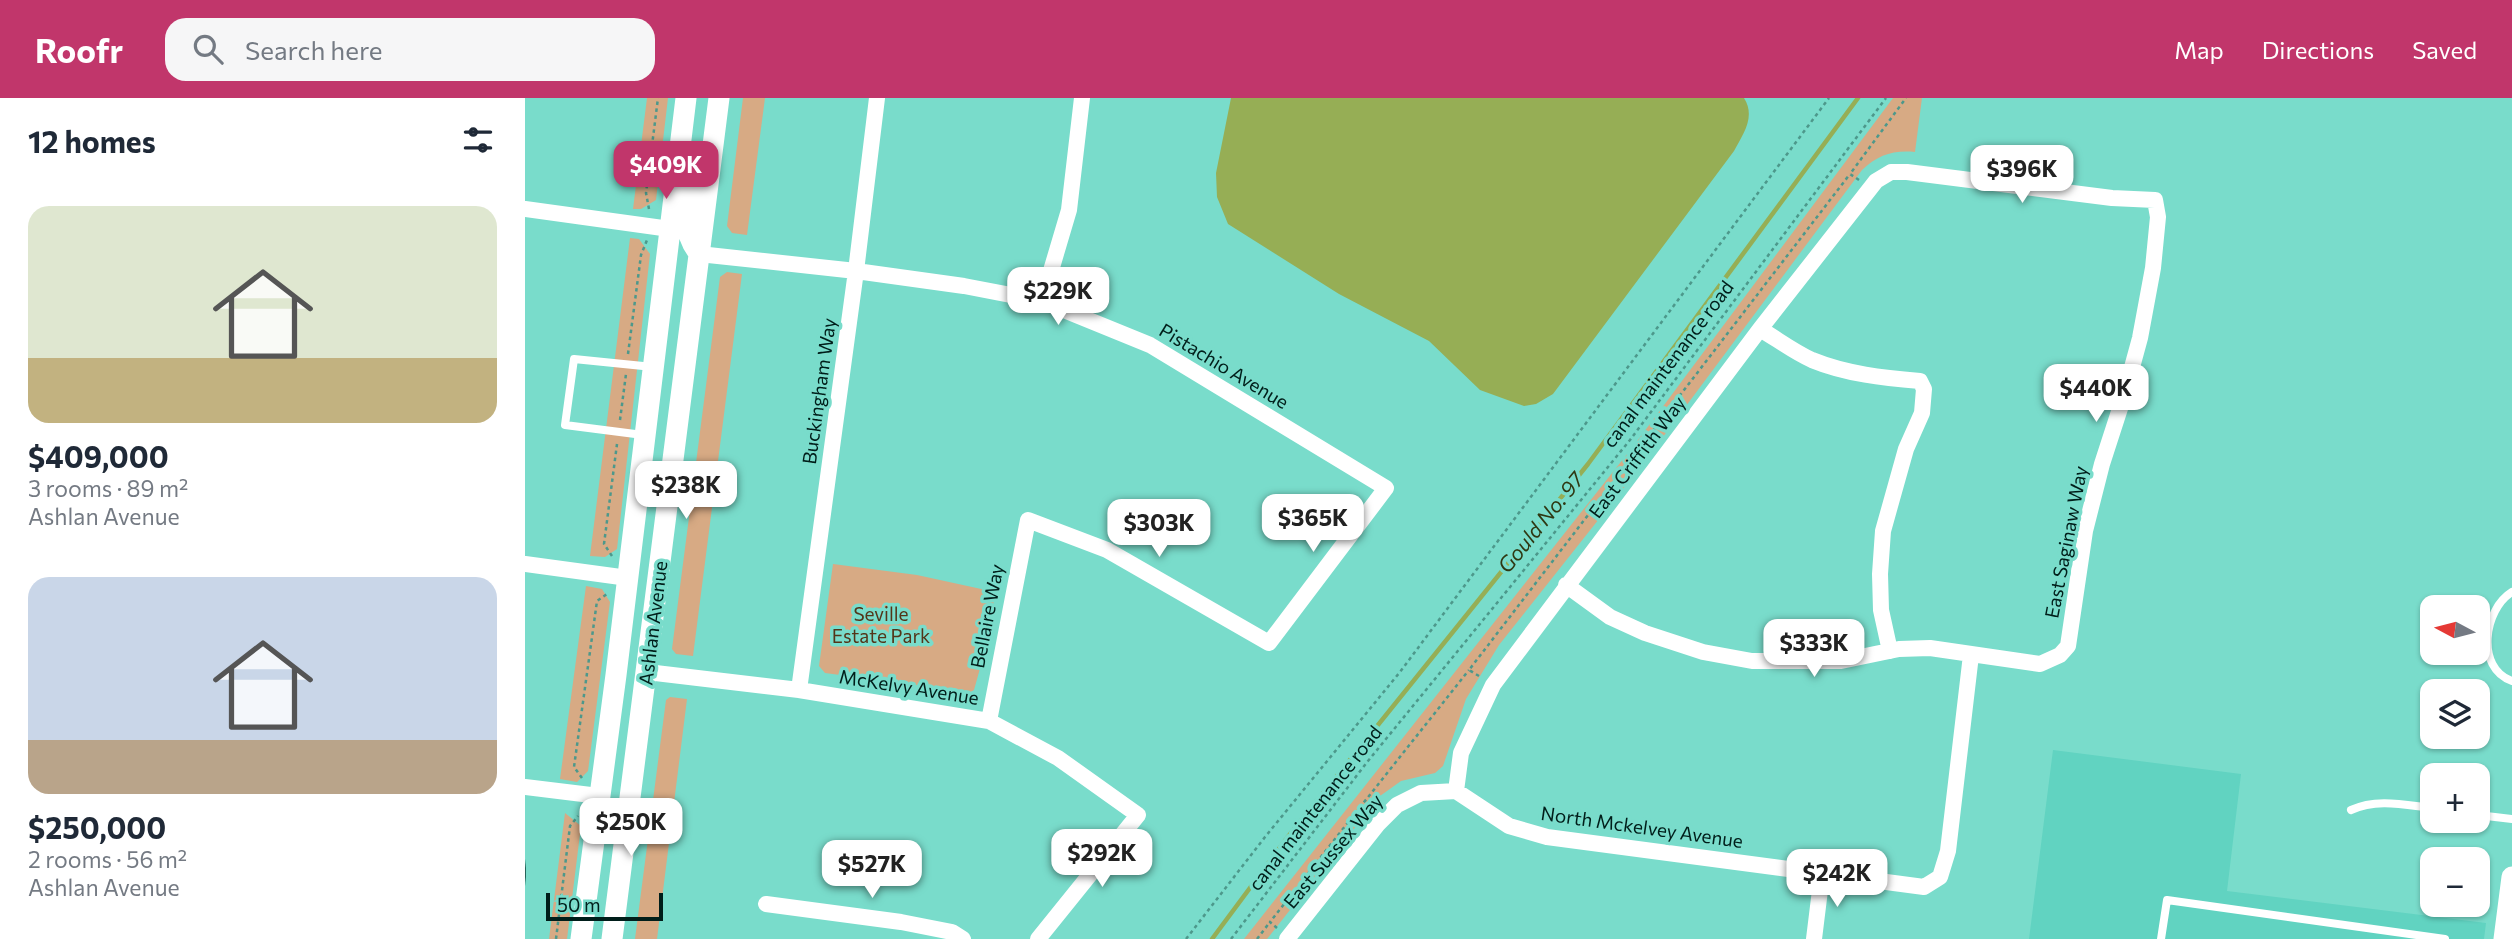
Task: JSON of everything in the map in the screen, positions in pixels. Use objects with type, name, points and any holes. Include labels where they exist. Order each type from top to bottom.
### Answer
[{"type":"main road","name":"Ashlan Avenue","points":[[581,939],[589,795],[618,576],[645,436],[686,98]]},
{"type":"main road","name":"Ashlan Avenue","points":[[611,939],[719,98]]},
{"type":"main road","points":[[683,127],[692,164],[687,227],[689,241],[699,254]]},
{"type":"main road","points":[[618,576],[638,586],[638,657],[647,672]]},
{"type":"main road","points":[[589,795],[612,818],[606,905],[611,939]]},
{"type":"main road","points":[[2504,939],[2512,877]]},
{"type":"street","name":"Buckingham Way","points":[[799,690],[877,98]]},
{"type":"street","points":[[1042,301],[1069,210],[1082,98]]},
{"type":"street","name":"East Criffith Way","points":[[1456,791],[1461,753],[1493,685],[1760,329],[1875,181],[1891,172],[2112,198],[2155,200]]},
{"type":"street","name":"East Saginaw Way","points":[[1971,655],[2040,664],[2060,655],[2068,646],[2085,531],[2142,326],[2153,268],[2158,217],[2155,200]]},
{"type":"street","points":[[525,209],[670,229]]},
{"type":"street","name":"Pistachio Avenue","points":[[699,254],[856,271],[964,286],[1042,301],[1150,345],[1386,488],[1269,643],[1107,550],[1028,520]]},
{"type":"street","points":[[1760,329],[1811,360],[1881,378],[1920,381],[1923,389],[1922,413],[1906,449],[1883,531],[1881,610],[1890,651]]},
{"type":"street","name":"Bellaire Way","points":[[989,721],[1028,520]]},
{"type":"street","points":[[525,564],[618,576]]},
{"type":"street","points":[[1566,585],[1610,618],[1645,633],[1703,652],[1752,661],[1840,661],[1890,651],[1930,648],[1971,655]]},
{"type":"street","name":"North Mckelvey Avenue","points":[[1456,791],[1509,826],[1547,837],[1924,887],[1940,877],[1948,851],[1971,655]]},
{"type":"street","name":"McKelvy Avenue","points":[[647,672],[799,690],[989,721],[1058,758],[1138,815],[1038,939]]},
{"type":"street","points":[[525,786],[589,795]]},
{"type":"street","name":"East Sussex Way","points":[[1294,936],[1377,825],[1397,805],[1421,793],[1456,791]]},
{"type":"street","points":[[1814,939],[1822,874]]},
{"type":"street","points":[[766,904],[901,922],[952,932],[963,939]]},
{"type":"lane","points":[[645,436],[565,425],[574,359],[653,367]]},
{"type":"lane","points":[[2512,592],[2502,598],[2495,609],[2488,646],[2490,660],[2497,672],[2512,681]]},
{"type":"lane","points":[[2351,810],[2361,805],[2381,803],[2420,807]]},
{"type":"lane","points":[[2490,816],[2512,818]]},
{"type":"lane","points":[[2161,939],[2167,900],[2445,939]]},
{"type":"path","points":[[556,939],[571,826],[589,795],[575,767],[597,601],[606,594],[618,576],[612,555],[604,544],[641,255],[647,246],[649,203],[646,193],[658,98]]},
{"type":"path","name":"canal maintenance road","points":[[1186,939],[1399,671],[1829,98]]},
{"type":"path","name":"canal maintenance road","points":[[1231,939],[1368,761],[1630,440],[1887,98]]},
{"type":"path","points":[[1257,939],[1469,670],[1906,98]]},
{"type":"path","points":[[1850,174],[1870,187]]},
{"type":"path","points":[[1469,670],[1493,685]]},
{"type":"path","points":[[1357,811],[1377,825]]},
{"type":"path","points":[[1270,922],[1294,936]]},
{"type":"shaded area","points":[[1231,98],[1744,98],[1749,112],[1747,125],[1734,151],[1553,394],[1536,404],[1524,406],[1480,390],[1429,341],[1339,294],[1228,224],[1217,197],[1216,173]]},
{"type":"shaded area","points":[[2053,750],[2241,774],[2227,891],[2420,915],[2420,917],[2486,923],[2484,939],[2029,939]]},
{"type":"green space","points":[[647,98],[668,98],[656,200],[641,209],[633,209]]},
{"type":"green space","points":[[743,98],[765,98],[747,235],[732,233],[727,226]]},
{"type":"green space","points":[[1893,98],[1922,98],[1915,152],[1886,155],[1862,170],[1645,461],[1499,645],[1466,699],[1443,766],[1435,773],[1401,781],[1380,796],[1267,939],[1244,939],[1635,444]]},
{"type":"green space","points":[[630,238],[639,239],[650,254],[617,549],[605,557],[590,556]]},
{"type":"green space","points":[[727,272],[742,274],[693,656],[676,654],[672,649],[720,277]]},
{"type":"green space","name":"Seville Estate Park","points":[[833,564],[917,575],[995,592],[989,636],[974,690],[966,695],[923,686],[825,673],[819,666]]},
{"type":"green space","points":[[586,586],[602,589],[610,602],[588,771],[577,782],[560,779]]},
{"type":"green space","points":[[670,697],[687,699],[657,939],[635,939],[666,700]]},
{"type":"green space","points":[[565,813],[581,826],[567,939],[549,939]]},
{"type":"waterway","name":"Gould No. 97","points":[[1212,939],[1287,838],[1588,464],[1858,98]]}]
